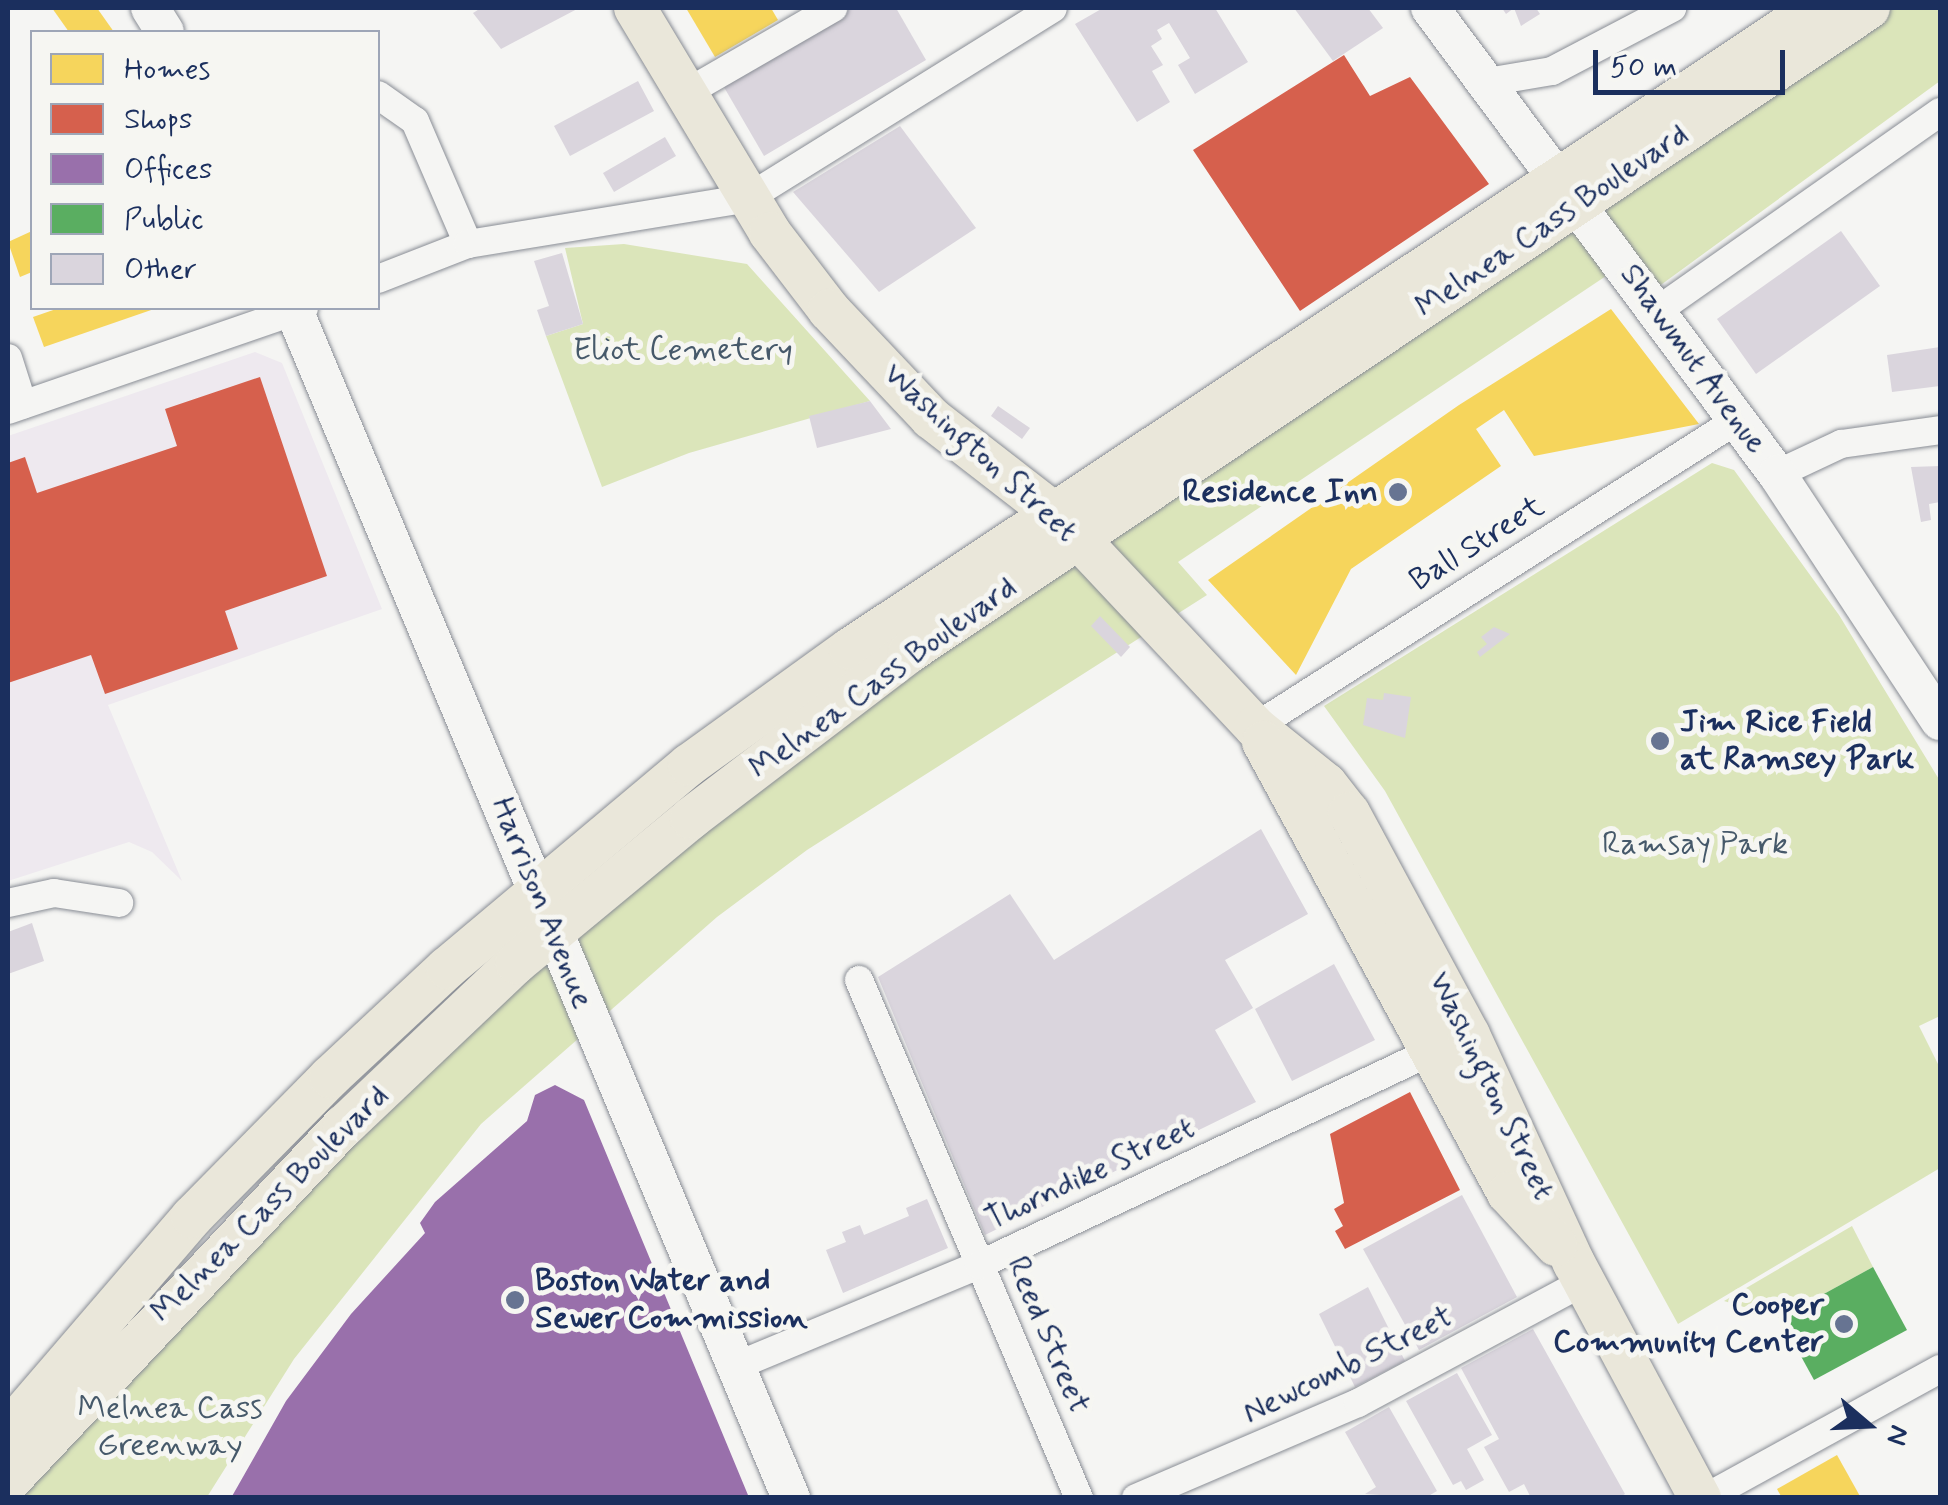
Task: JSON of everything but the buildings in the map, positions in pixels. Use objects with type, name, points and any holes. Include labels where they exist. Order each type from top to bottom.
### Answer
[{"type":"main road","points":[[150,8],[164,30]]},
{"type":"main road","name":"Washington Street","points":[[635,8],[748,198],[829,310],[900,387],[1068,528],[1254,727],[1326,784],[1349,813],[1468,1036],[1579,1273],[1703,1498]]},
{"type":"main road","name":"Shawmut Avenue","points":[[1430,8],[1929,678],[1940,720]]},
{"type":"main road","name":"Melnea Cass Boulevard","points":[[8,1431],[242,1164],[394,1016],[536,892],[747,722],[1068,528],[1568,191],[1815,8]]},
{"type":"main road","name":"Melnea Cass Boulevard","points":[[1568,191],[1869,8]]},
{"type":"main road","name":"Harrison Avenue","points":[[297,310],[362,459],[553,933],[791,1498]]},
{"type":"main road","name":"Melnea Cass Boulevard","points":[[8,1482],[234,1236],[553,933],[805,729],[1068,528]]},
{"type":"main road","name":"Washington Street","points":[[1254,727],[1428,1052],[1508,1192],[1579,1273]]},
{"type":"street","points":[[686,93],[833,8]]},
{"type":"street","points":[[380,278],[468,244],[748,198],[1053,8]]},
{"type":"street","points":[[1486,82],[1552,71],[1672,8]]},
{"type":"street","points":[[380,96],[414,121],[468,244]]},
{"type":"street","points":[[1657,311],[1940,112]]},
{"type":"street","points":[[8,358],[15,407],[294,310]]},
{"type":"street","name":"Ball Street","points":[[1254,727],[1737,420]]},
{"type":"street","points":[[1777,474],[1841,444],[1940,430]]},
{"type":"street","points":[[8,903],[54,892],[120,903]]},
{"type":"street","name":"Reed Street","points":[[859,980],[1079,1498]]},
{"type":"street","name":"Thorndike Street","points":[[736,1366],[979,1265],[1468,1036]]},
{"type":"street","name":"Newcomb Street","points":[[1136,1498],[1358,1403],[1579,1273]]},
{"type":"street","points":[[1703,1498],[1940,1368]]},
{"type":"shaded area","points":[[255,352],[282,363],[382,609],[108,705],[182,881],[152,852],[129,842],[8,881],[8,436]]},
{"type":"green space","name":"Melnea Cass Greenway","points":[[1891,8],[1940,8],[1940,81],[1632,306],[1609,274],[1178,562],[1207,595],[807,850],[717,917],[481,1124],[294,1359],[207,1497],[17,1498],[243,1255],[483,1018],[606,907],[852,712]]},
{"type":"green space","name":"Eliot Cemetery","points":[[624,244],[747,264],[870,401],[689,453],[602,487],[546,336],[583,324],[565,248]]},
{"type":"green space","name":"Ramsay Park","points":[[1712,463],[1734,470],[1839,615],[1940,781],[1940,1016],[1919,1026],[1940,1068],[1940,1168],[1678,1324],[1385,791],[1324,706]]},
{"type":"green space","points":[[1852,1226],[1873,1267],[1780,1318],[1724,1301]]},
{"type":"place","name":"Residence Inn","points":[[1398,492]]},
{"type":"place","name":"Jim Rice Field at Ramsey Park","points":[[1660,741]]},
{"type":"place","name":"Boston Water and Sewer Commission","points":[[515,1300]]},
{"type":"place","name":"Cooper Community Center","points":[[1844,1324]]}]
